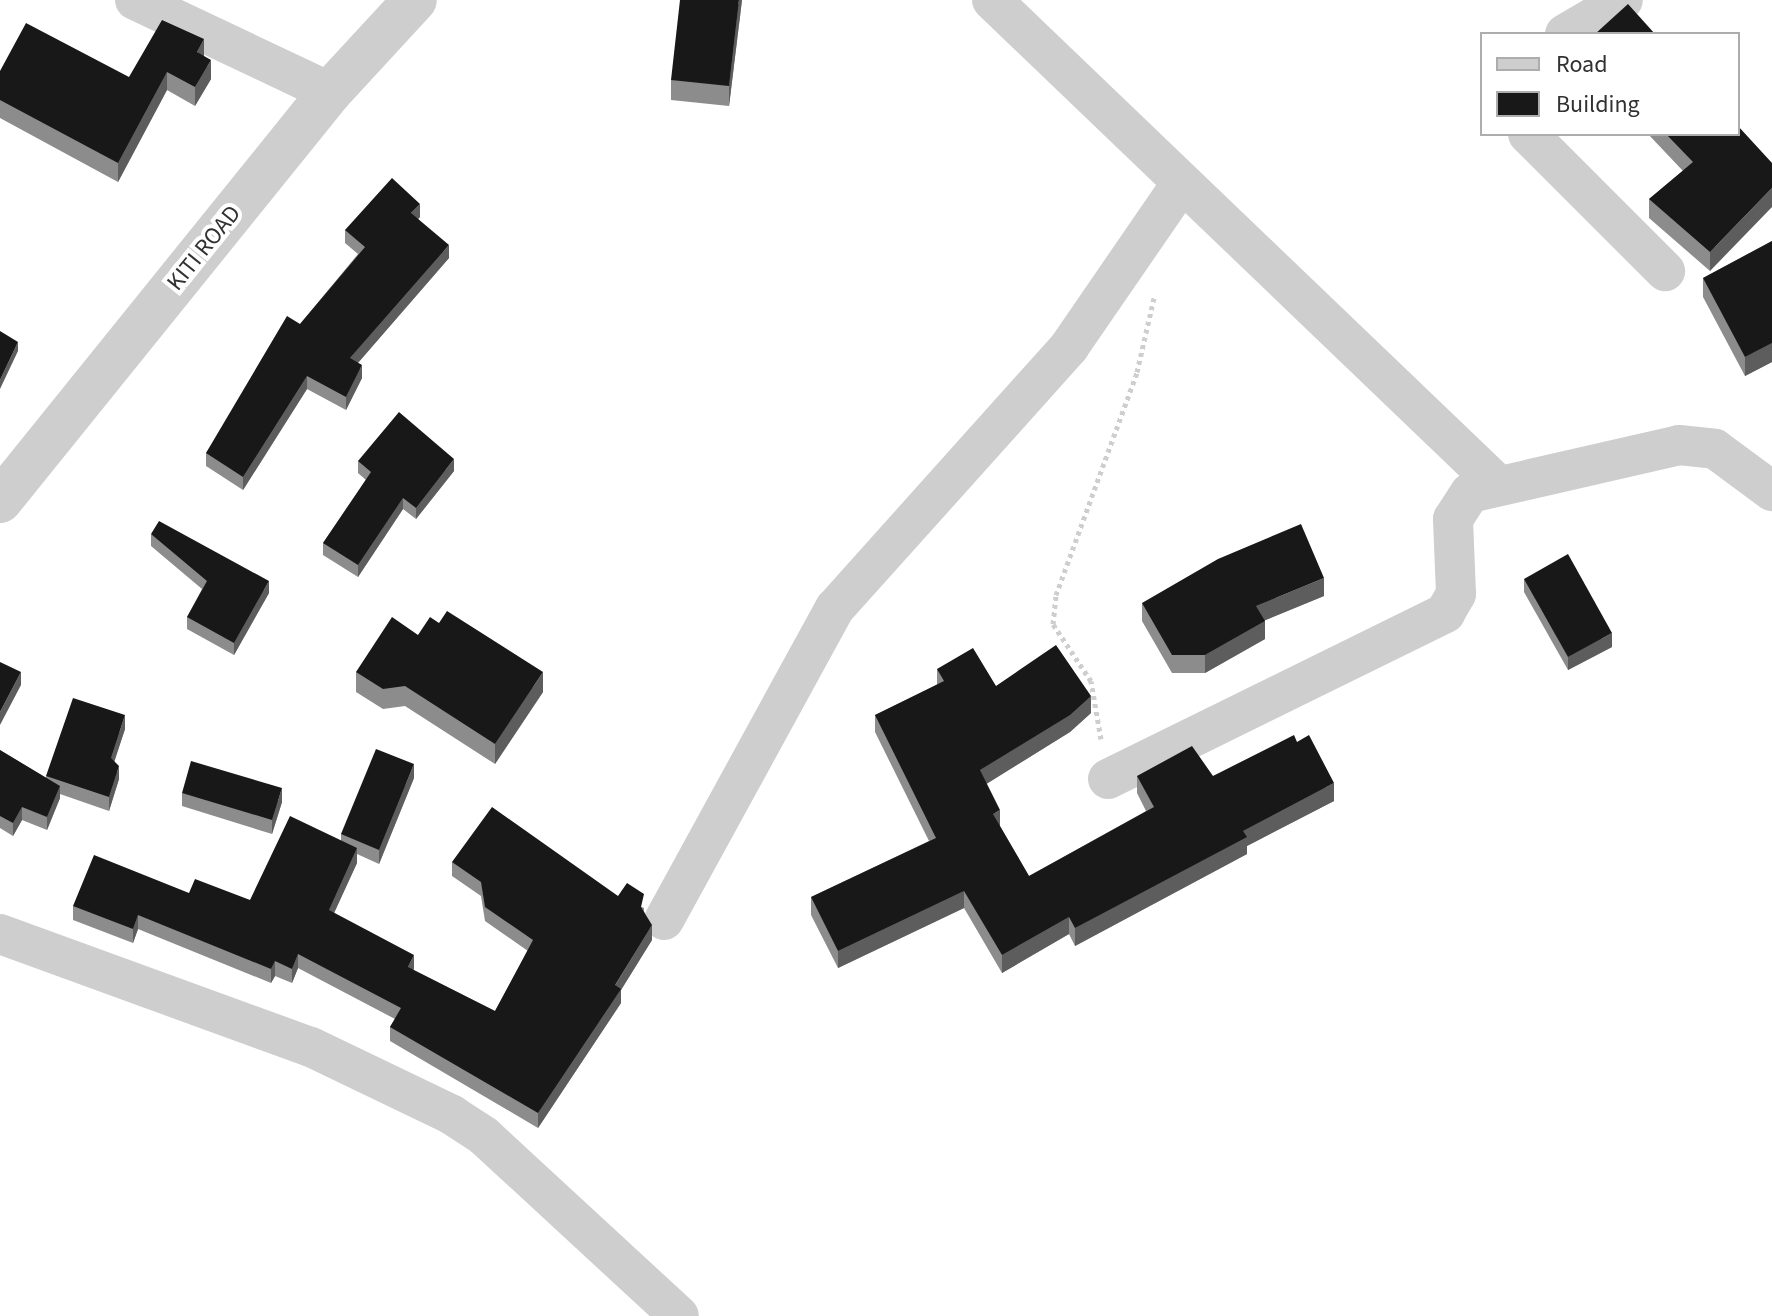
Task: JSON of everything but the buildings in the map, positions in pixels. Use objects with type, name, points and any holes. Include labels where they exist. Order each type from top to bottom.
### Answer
[{"type":"street","points":[[135,0],[330,92]]},
{"type":"street","name":"KITI ROAD","points":[[0,501],[330,92],[415,0]]},
{"type":"street","points":[[992,0],[1499,486]]},
{"type":"street","points":[[1568,32],[1623,0]]},
{"type":"street","points":[[1530,136],[1665,271]]},
{"type":"street","points":[[664,920],[835,608],[1069,347],[1181,184]]},
{"type":"street","points":[[1108,779],[1445,613],[1456,594],[1456,510],[1470,493],[1653,448],[1697,445],[1732,458],[1772,491]]},
{"type":"street","points":[[0,934],[311,1047],[452,1115],[528,1175],[679,1316]]},
{"type":"path","points":[[1108,779],[1091,681],[1053,624],[1056,595],[1137,372],[1157,285]]}]
